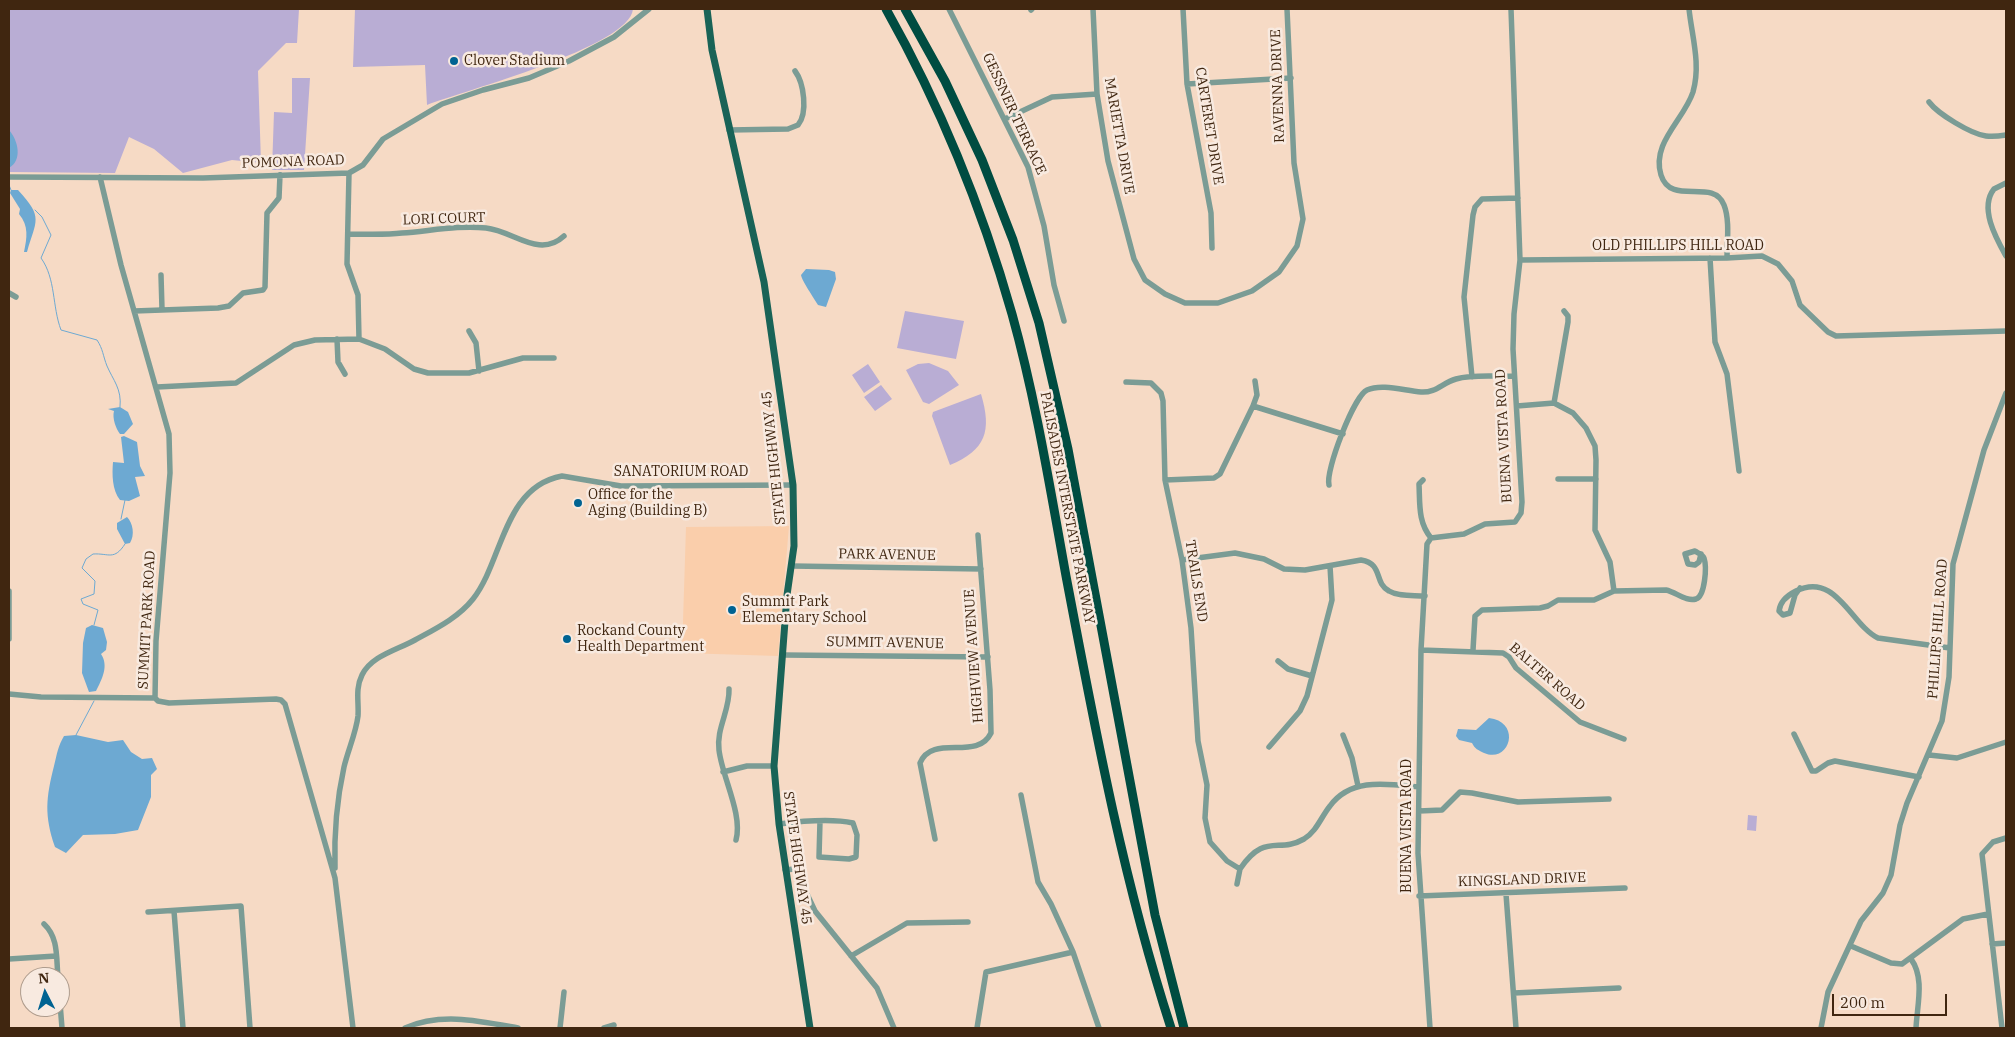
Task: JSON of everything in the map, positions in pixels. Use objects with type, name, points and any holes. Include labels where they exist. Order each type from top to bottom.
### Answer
[{"type":"highway","name":"PALISADES INTERSTATE PARKWAY","points":[[886,9],[927,88],[957,154],[985,228],[1009,303],[1039,428],[1113,817],[1141,929],[1171,1028]]},
{"type":"highway","name":"PALISADES INTERSTATE PARKWAY","points":[[905,9],[945,81],[982,160],[1013,240],[1039,323],[1068,449],[1155,915],[1184,1028]]},
{"type":"main road","name":"STATE HIGHWAY 45","points":[[707,9],[712,50],[764,282],[793,485],[795,529],[787,595],[774,766],[785,870],[810,1028]]},
{"type":"street","name":"POMONA ROAD","points":[[9,177],[349,173],[363,164],[384,139],[394,131],[442,104],[483,90],[529,78],[554,68],[610,40],[641,11],[650,9]]},
{"type":"street","name":"GESSNER TERRACE","points":[[949,9],[1028,167],[1047,238],[1054,284],[1064,321]]},
{"type":"street","name":"MARIETTA DRIVE","points":[[1093,9],[1097,94],[1108,161],[1119,208]]},
{"type":"street","name":"CARTERET DRIVE","points":[[1183,9],[1187,84],[1211,213],[1212,248]]},
{"type":"street","name":"RAVENNA DRIVE","points":[[1119,208],[1134,259],[1145,280],[1165,294],[1185,303],[1218,303],[1252,291],[1279,272],[1297,246],[1303,219],[1294,163],[1287,9]]},
{"type":"street","name":"BUENA VISTA ROAD","points":[[1430,1028],[1419,896],[1421,650],[1427,544],[1431,538],[1464,534],[1486,524],[1508,524],[1515,522],[1518,518],[1522,502],[1512,331],[1520,260],[1512,9]]},
{"type":"street","points":[[1689,9],[1696,46],[1696,77],[1684,114],[1664,143],[1660,160],[1662,177],[1666,185],[1674,190],[1712,193],[1720,197],[1726,212],[1727,258]]},
{"type":"street","points":[[729,130],[788,129],[798,125],[804,114],[801,83],[795,71]]},
{"type":"street","points":[[1187,84],[1291,78]]},
{"type":"street","points":[[1005,118],[1052,97],[1097,94]]},
{"type":"street","points":[[1928,102],[1936,110],[1977,133],[1986,136],[2006,135]]},
{"type":"street","points":[[349,173],[347,264],[358,295],[359,339]]},
{"type":"street","points":[[134,311],[229,306],[243,293],[263,290],[265,287],[267,213],[279,198],[280,175]]},
{"type":"street","name":"SUMMIT PARK ROAD","points":[[100,177],[134,311],[165,415],[171,451],[156,641],[155,698],[158,701],[169,703],[281,700],[284,704],[335,878],[353,1028]]},
{"type":"street","points":[[2006,183],[1994,188],[1988,201],[1992,229],[2006,256]]},
{"type":"street","points":[[1472,377],[1464,297],[1472,215],[1475,207],[1482,199],[1518,198]]},
{"type":"street","name":"LORI COURT","points":[[349,234],[486,228],[527,243],[543,246],[552,245],[564,236]]},
{"type":"street","name":"OLD PHILLIPS HILL ROAD","points":[[1520,260],[1762,256],[1770,258],[1792,281],[1800,305],[1828,332],[1836,336],[2006,331]]},
{"type":"street","points":[[1710,258],[1715,342],[1727,374],[1738,471]]},
{"type":"street","points":[[162,275],[162,309]]},
{"type":"street","points":[[9,293],[16,297]]},
{"type":"street","points":[[1554,403],[1568,322],[1568,316],[1564,311]]},
{"type":"street","points":[[469,331],[476,343],[479,371]]},
{"type":"street","points":[[337,339],[338,362],[345,374]]},
{"type":"street","points":[[157,387],[236,383],[294,345],[315,340],[359,339],[385,349],[414,369],[428,373],[479,371],[506,361],[523,358],[554,358]]},
{"type":"street","points":[[1329,484],[1328,474],[1343,434],[1360,396],[1367,390],[1379,388],[1434,392],[1450,382],[1472,377],[1514,376]]},
{"type":"street","points":[[1165,480],[1214,478],[1220,474],[1257,395],[1255,381]]},
{"type":"street","name":"TRAILS END","points":[[1126,382],[1151,383],[1161,393],[1165,480],[1182,560],[1191,628],[1198,742],[1207,785],[1205,813],[1210,842],[1227,861],[1240,869]]},
{"type":"street","name":"PHILLIPS HILL ROAD","points":[[1821,1028],[1828,992],[1861,921],[1883,893],[1890,875],[1900,824],[1929,755],[1945,709],[1950,648],[1953,564],[1984,450],[2006,393]]},
{"type":"street","points":[[1517,406],[1554,403],[1574,413],[1586,428],[1595,446],[1595,530],[1610,562],[1614,591]]},
{"type":"street","points":[[1252,406],[1343,434]]},
{"type":"street","name":"SANATORIUM ROAD","points":[[335,878],[334,849],[344,768],[357,722],[357,694],[363,672],[376,660],[436,628],[469,603],[485,581],[511,516],[537,487],[553,478],[562,476],[622,486],[793,485]]},
{"type":"street","points":[[1558,478],[1596,479]]},
{"type":"street","points":[[1423,480],[1419,484],[1420,519],[1423,528],[1431,538]]},
{"type":"street","name":"HIGHVIEW AVENUE","points":[[935,839],[920,763],[928,752],[934,749],[978,746],[988,740],[992,726],[978,535]]},
{"type":"street","points":[[1182,560],[1235,553],[1264,559],[1284,569],[1305,570],[1361,560],[1368,561],[1374,565],[1381,584],[1387,590],[1404,595],[1425,596]]},
{"type":"street","points":[[1473,650],[1475,616],[1482,610],[1493,608],[1540,608],[1558,600],[1594,600],[1614,591],[1666,590],[1695,600],[1701,596],[1704,589],[1704,558],[1701,554]]},
{"type":"street","name":"PARK AVENUE","points":[[792,566],[981,569]]},
{"type":"street","points":[[1269,747],[1300,711],[1307,696],[1332,600],[1330,566]]},
{"type":"street","points":[[1800,588],[1795,595],[1790,613],[1783,615],[1779,611],[1780,605],[1790,594],[1800,588],[1817,588],[1840,598],[1868,633],[1878,638],[1950,648]]},
{"type":"street","points":[[9,591],[9,639]]},
{"type":"street","name":"BALTER ROAD","points":[[1421,650],[1473,650],[1503,653],[1509,657],[1516,668],[1580,722],[1624,739]]},
{"type":"street","name":"SUMMIT AVENUE","points":[[782,655],[988,657]]},
{"type":"street","points":[[1278,661],[1288,669],[1312,676]]},
{"type":"street","points":[[729,689],[728,708],[718,748],[737,821],[736,840]]},
{"type":"street","points":[[9,694],[155,698]]},
{"type":"street","points":[[1794,734],[1812,771],[1816,771],[1828,763],[1835,762],[1919,777]]},
{"type":"street","points":[[1343,735],[1352,758],[1358,786]]},
{"type":"street","points":[[1929,755],[1958,758],[2006,742]]},
{"type":"street","points":[[723,772],[747,766],[774,766]]},
{"type":"street","points":[[1237,884],[1240,869],[1247,859],[1260,848],[1302,840],[1314,830],[1337,798],[1358,786],[1372,784],[1419,787]]},
{"type":"street","points":[[1419,811],[1437,812],[1442,810],[1460,792],[1518,802],[1609,799]]},
{"type":"street","points":[[1022,795],[1038,882],[1051,904],[1073,952],[1097,1028]]},
{"type":"street","points":[[779,824],[820,821],[853,823],[857,835],[856,857],[849,859],[819,857],[820,821]]},
{"type":"street","points":[[2002,1028],[1982,854],[1993,842],[2006,838]]},
{"type":"street","points":[[785,870],[797,872],[815,911],[877,988],[884,1000],[894,1028]]},
{"type":"street","name":"KINGSLAND DRIVE","points":[[1419,896],[1625,888]]},
{"type":"street","points":[[1506,894],[1516,1028]]},
{"type":"street","points":[[148,912],[241,906],[250,1028]]},
{"type":"street","points":[[174,911],[183,1028]]},
{"type":"street","points":[[1851,946],[1891,964],[1902,964],[1963,919],[1988,914]]},
{"type":"street","points":[[851,956],[907,923],[968,922]]},
{"type":"street","points":[[44,924],[53,934],[57,967]]},
{"type":"street","points":[[1992,944],[2006,943]]},
{"type":"street","points":[[976,1028],[986,972],[1073,952]]},
{"type":"street","points":[[9,959],[56,956]]},
{"type":"street","points":[[1911,959],[1918,968],[1919,981],[1916,1028]]},
{"type":"street","points":[[1514,992],[1619,988]]},
{"type":"street","points":[[560,1028],[564,992]]},
{"type":"street","points":[[405,1028],[422,1021],[446,1019],[518,1028]]},
{"type":"street","points":[[604,1028],[614,1025]]},
{"type":"shaded area","points":[[9,9],[299,9],[297,43],[286,43],[258,71],[261,163],[232,160],[183,173],[154,149],[129,137],[115,173],[9,172]]},
{"type":"shaded area","name":"Clover Stadium","points":[[355,9],[633,9],[625,23],[604,38],[576,52],[542,66],[427,105],[425,65],[353,67]]},
{"type":"shaded area","points":[[292,78],[310,78],[304,170],[272,170],[274,112],[292,113]]},
{"type":"shaded area","points":[[905,311],[964,321],[956,359],[897,348]]},
{"type":"shaded area","points":[[929,363],[948,371],[959,385],[929,404],[923,402],[906,370],[918,364]]},
{"type":"shaded area","points":[[868,364],[880,382],[864,393],[852,375]]},
{"type":"shaded area","points":[[881,385],[892,399],[875,411],[864,397]]},
{"type":"shaded area","points":[[981,394],[986,419],[986,429],[983,438],[979,446],[972,453],[950,465],[932,416],[933,412]]},
{"type":"shaded area","name":"Summit Park Elementary School","points":[[789,526],[778,656],[682,653],[686,527]]},
{"type":"shaded area","points":[[1748,815],[1757,816],[1756,831],[1747,830]]},
{"type":"water","points":[[9,130],[17,144],[18,155],[9,168]]},
{"type":"water","points":[[11,190],[18,190],[35,213],[35,226],[27,252],[24,252],[26,228],[19,214],[20,209],[10,193]]},
{"type":"water","points":[[806,269],[835,272],[836,279],[826,307],[818,305],[804,281],[801,275]]},
{"type":"water","points":[[120,407],[128,412],[133,424],[124,434],[120,434],[116,426],[114,411],[108,409]]},
{"type":"water","points":[[124,436],[137,442],[140,466],[145,476],[135,477],[140,496],[129,501],[120,500],[117,496],[113,477],[113,462],[124,463],[121,437]]},
{"type":"water","points":[[127,517],[131,522],[133,533],[130,543],[125,544],[117,529],[117,523]]},
{"type":"water","points":[[92,625],[103,628],[107,642],[106,650],[101,654],[105,668],[102,677],[96,691],[89,692],[82,673],[83,643],[86,628]]},
{"type":"water","points":[[1489,718],[1499,721],[1506,727],[1509,734],[1506,748],[1500,753],[1493,755],[1484,753],[1472,743],[1459,740],[1456,736],[1458,729],[1476,730]]},
{"type":"water","points":[[76,735],[108,742],[123,740],[131,752],[142,759],[152,758],[157,769],[151,775],[151,797],[138,830],[115,834],[83,835],[66,853],[55,847],[51,836],[47,806],[51,777],[60,743],[64,736]]},
{"type":"waterway","points":[[9,185],[11,190]]},
{"type":"waterway","points":[[35,210],[42,217],[51,235],[41,258],[52,284],[61,330],[97,340],[120,395],[120,407]]},
{"type":"waterway","points":[[121,519],[125,500]]},
{"type":"waterway","points":[[94,625],[98,610],[83,604],[81,599],[94,594],[95,581],[82,568],[86,559],[93,554],[111,555],[118,553],[125,544]]},
{"type":"waterway","points":[[76,735],[94,701]]},
{"type":"place","name":"Clover Stadium","points":[[454,61]]},
{"type":"place","name":"Office for the Aging (Building B)","points":[[578,503]]},
{"type":"place","name":"Summit Park Elementary School","points":[[732,610]]},
{"type":"place","name":"Rockand County Health Department","points":[[567,639]]}]
